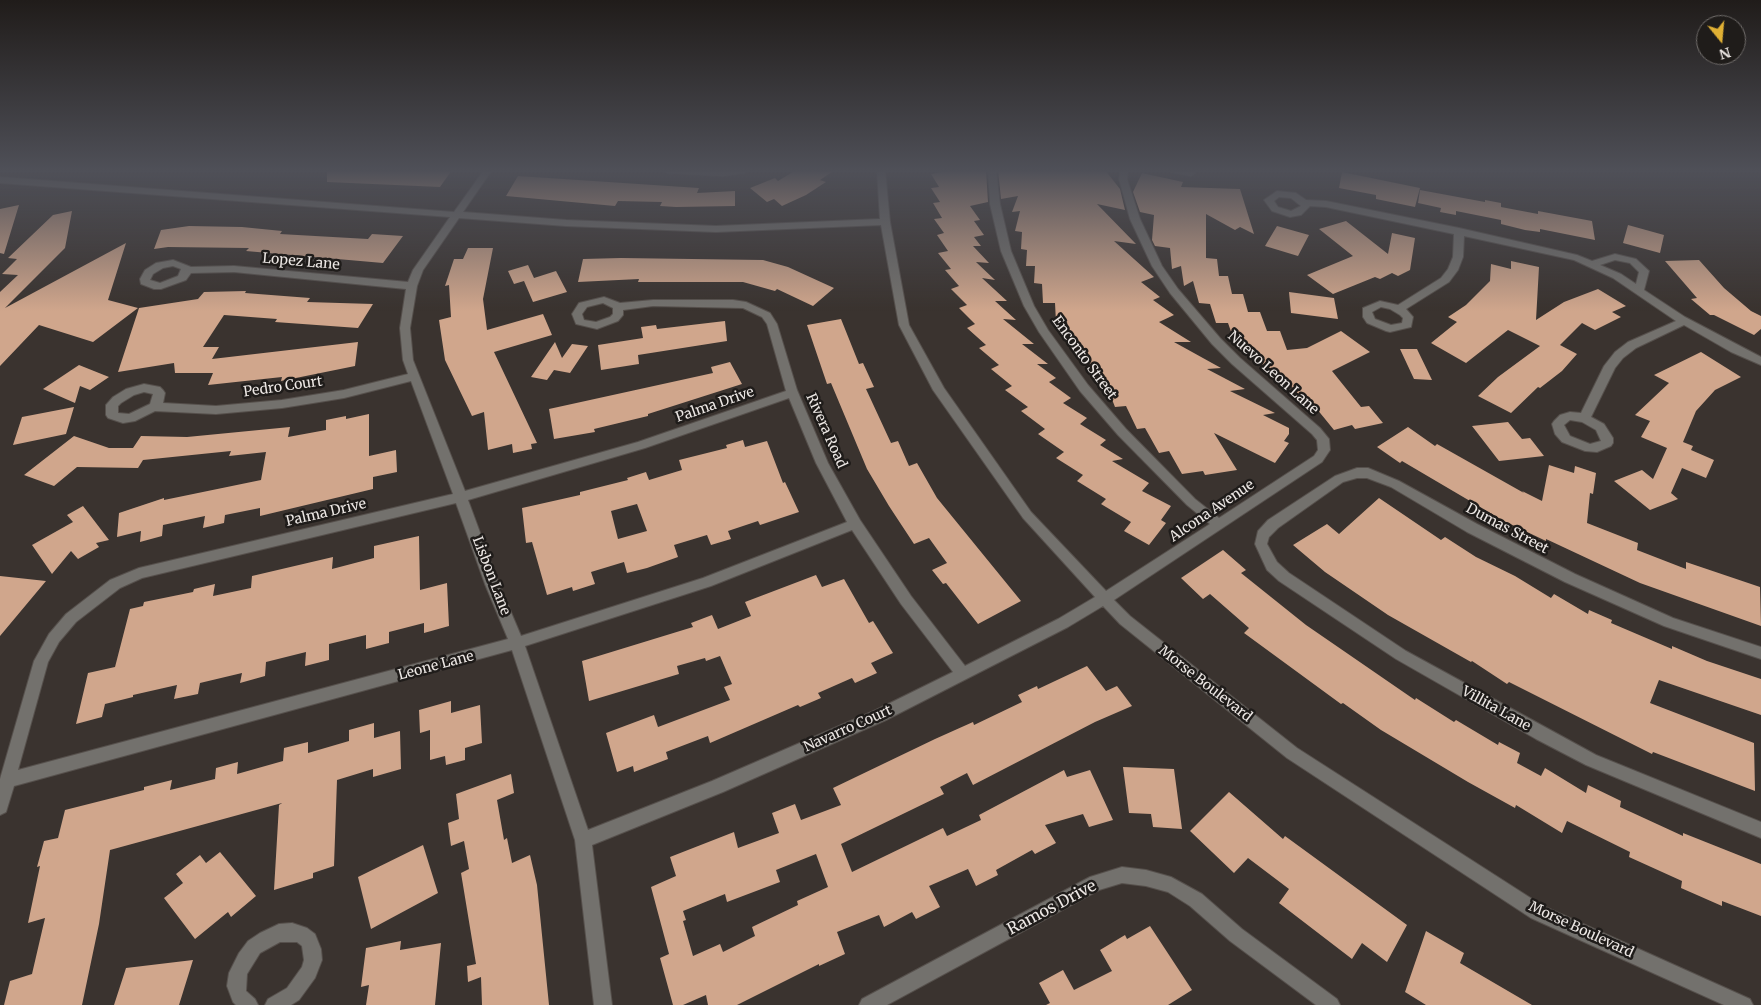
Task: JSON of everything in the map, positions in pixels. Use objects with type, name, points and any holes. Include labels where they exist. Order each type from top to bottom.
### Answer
[{"type":"street","name":"Lisbon Lane","points":[[456,217],[418,270],[412,286],[405,328],[408,360],[413,377],[426,403],[492,584],[517,643],[583,840],[604,1005]]},
{"type":"street","points":[[483,217],[566,223],[716,229],[886,222]]},
{"type":"street","name":"Morse Boulevard","points":[[886,217],[904,325],[939,390],[1027,516],[1104,600],[1125,620],[1292,753],[1537,912],[1744,1005]]},
{"type":"street","name":"Enconto Street","points":[[997,217],[1006,251],[1030,306],[1044,332],[1084,388],[1122,432],[1191,502],[1219,525]]},
{"type":"street","name":"Nuevo Leon Lane","points":[[1134,217],[1154,260],[1174,291],[1236,361],[1304,418],[1323,439]]},
{"type":"street","points":[[1390,217],[1551,251],[1592,264],[1639,290],[1684,321],[1761,361]]},
{"type":"street","points":[[1399,309],[1445,280],[1449,275],[1458,257],[1459,231]]},
{"type":"street","points":[[1592,264],[1616,257],[1633,261],[1644,271],[1639,290]]},
{"type":"street","name":"Lopez Lane","points":[[187,270],[234,270],[412,286]]},
{"type":"street","name":"Rivera Road","points":[[618,307],[653,303],[734,303],[758,310],[766,315],[772,324],[792,393],[822,463],[855,524],[906,600],[963,674]]},
{"type":"street","points":[[1585,418],[1610,366],[1619,355],[1650,335],[1684,321]]},
{"type":"street","name":"Pedro Court","points":[[154,407],[216,410],[282,404],[344,394],[413,377]]},
{"type":"street","name":"Palma Drive","points":[[0,807],[41,660],[54,638],[71,618],[115,584],[139,573],[461,497],[641,446],[792,393]]},
{"type":"street","name":"Alcona Avenue","points":[[1104,600],[1318,458],[1324,450],[1323,439]]},
{"type":"street","name":"Dumas Street","points":[[1261,544],[1263,535],[1273,524],[1339,479],[1346,475],[1368,472],[1395,484],[1472,528],[1570,578],[1669,622],[1761,653]]},
{"type":"street","name":"Leone Lane","points":[[8,780],[517,643],[690,588],[855,524]]},
{"type":"street","name":"Villita Lane","points":[[1261,544],[1272,566],[1284,577],[1400,655],[1541,734],[1592,760],[1761,830]]},
{"type":"street","name":"Navarro Court","points":[[583,840],[717,787],[872,719],[1104,600]]},
{"type":"street","name":"Ramos Drive","points":[[868,1005],[927,975],[1096,882],[1122,875],[1146,878],[1171,885],[1196,900],[1236,935],[1331,1005]]},
{"type":"street","points":[[249,1005],[239,996],[236,986],[238,973],[244,959],[266,938],[279,933],[292,932],[302,934],[308,940],[312,949],[313,960],[310,972],[293,994],[274,1005]]},
{"type":"building","points":[[0,217],[15,217],[4,254],[0,253]]},
{"type":"building","points":[[51,217],[71,217],[65,248],[5,308],[126,243],[108,300],[138,308],[93,342],[39,325],[0,366],[0,292],[18,275],[2,274],[17,259],[8,258]]},
{"type":"building","points":[[978,217],[980,220],[974,221],[984,235],[974,237],[981,246],[973,246],[989,263],[976,262],[995,280],[982,278],[1007,301],[995,301],[1016,320],[1003,319],[1034,344],[1022,344],[1048,364],[1037,364],[1056,378],[1049,382],[1071,398],[1063,403],[1087,418],[1080,424],[1106,440],[1100,445],[1123,459],[1112,461],[1149,483],[1142,491],[1171,506],[1161,520],[1166,523],[1149,545],[1124,531],[1131,522],[1101,504],[1106,499],[1077,481],[1083,475],[1056,458],[1064,452],[1038,434],[1045,429],[1021,411],[1028,407],[1005,390],[1012,386],[991,369],[999,365],[979,348],[986,345],[967,328],[975,324],[959,308],[967,305],[951,289],[959,286],[945,270],[951,269],[938,253],[948,251],[937,235],[944,233],[934,219]]},
{"type":"building","points":[[1019,217],[1110,217],[1136,244],[1114,241],[1154,277],[1141,282],[1160,297],[1153,300],[1174,315],[1159,322],[1191,342],[1174,342],[1221,368],[1207,369],[1245,389],[1230,391],[1275,413],[1263,415],[1289,428],[1289,434],[1284,441],[1289,443],[1275,463],[1214,433],[1237,470],[1205,475],[1203,471],[1182,474],[1169,451],[1159,453],[1145,428],[1137,429],[1126,406],[1115,407],[1106,384],[1096,385],[1088,358],[1081,362],[1075,339],[1071,342],[1067,322],[1056,322],[1055,303],[1043,303],[1042,284],[1034,283],[1035,266],[1026,266],[1027,250],[1021,249],[1022,232],[1015,231]]},
{"type":"building","points":[[1154,217],[1206,217],[1206,258],[1217,259],[1219,276],[1228,276],[1232,294],[1243,294],[1248,312],[1260,312],[1267,331],[1280,331],[1287,350],[1307,348],[1341,331],[1370,352],[1332,371],[1361,407],[1369,406],[1383,423],[1355,429],[1352,425],[1334,430],[1312,403],[1308,408],[1290,384],[1280,386],[1267,364],[1257,365],[1245,343],[1235,343],[1228,323],[1216,323],[1210,304],[1199,303],[1193,281],[1184,286],[1181,266],[1172,269],[1170,248],[1155,246],[1152,240]]},
{"type":"building","points":[[1211,217],[1249,217],[1254,234],[1240,227],[1235,230]]},
{"type":"building","points":[[1486,217],[1570,217],[1592,221],[1595,240],[1540,229],[1540,232],[1525,230],[1501,224],[1501,220]]},
{"type":"building","points":[[1346,221],[1388,254],[1392,233],[1415,238],[1410,270],[1398,276],[1392,273],[1380,279],[1375,277],[1333,294],[1307,275],[1353,256],[1319,229]]},
{"type":"building","points":[[1628,225],[1664,235],[1660,253],[1623,243]]},
{"type":"building","points":[[189,226],[242,227],[282,231],[280,234],[368,239],[372,234],[403,236],[383,263],[246,251],[249,248],[168,247],[154,249],[161,230]]},
{"type":"building","points":[[1277,226],[1309,235],[1298,256],[1265,246]]},
{"type":"building","points":[[468,248],[493,248],[483,299],[487,330],[543,314],[552,335],[494,352],[537,443],[531,444],[532,449],[513,453],[512,444],[488,450],[484,412],[472,416],[445,360],[439,320],[451,317],[449,285],[445,286],[454,259],[463,259]]},
{"type":"building","points":[[583,259],[763,260],[788,267],[834,288],[813,306],[777,289],[775,291],[743,282],[638,282],[639,279],[578,282]]},
{"type":"building","points":[[1699,260],[1724,288],[1751,311],[1761,316],[1761,329],[1754,335],[1714,315],[1710,315],[1691,299],[1697,298],[1665,261]]},
{"type":"building","points":[[1511,261],[1539,267],[1536,320],[1564,302],[1598,289],[1626,306],[1612,312],[1621,317],[1595,330],[1582,323],[1560,345],[1577,354],[1562,371],[1540,388],[1538,387],[1511,413],[1478,396],[1498,377],[1540,346],[1508,330],[1466,363],[1431,343],[1457,322],[1448,317],[1466,305],[1490,281],[1491,264],[1511,269]]},
{"type":"building","points":[[528,265],[534,278],[556,271],[567,292],[533,302],[524,281],[514,284],[508,271]]},
{"type":"building","points":[[246,291],[245,293],[310,298],[307,302],[373,304],[358,328],[275,322],[277,319],[224,315],[203,347],[219,347],[212,359],[358,342],[355,366],[281,381],[282,377],[208,385],[213,373],[175,373],[174,363],[118,372],[139,308],[198,299],[204,292]]},
{"type":"building","points":[[1289,292],[1334,298],[1338,319],[1291,313]]},
{"type":"building","points":[[841,319],[859,364],[863,363],[874,387],[866,389],[891,443],[898,441],[909,466],[917,463],[937,498],[1021,601],[978,624],[946,583],[943,584],[932,570],[947,563],[929,538],[914,544],[889,506],[867,469],[831,383],[827,384],[807,325]]},
{"type":"building","points":[[725,321],[727,341],[638,355],[639,364],[601,370],[598,345],[643,338],[641,327],[656,325],[657,329]]},
{"type":"building","points":[[555,342],[562,358],[572,344],[588,346],[570,373],[554,370],[547,380],[531,377]]},
{"type":"building","points":[[1400,349],[1417,349],[1432,380],[1414,379]]},
{"type":"building","points":[[1701,352],[1741,377],[1715,390],[1696,411],[1683,442],[1693,446],[1691,450],[1714,460],[1706,478],[1682,468],[1671,493],[1678,499],[1650,510],[1614,481],[1642,470],[1653,479],[1667,448],[1641,437],[1650,421],[1635,415],[1669,383],[1654,375]]},
{"type":"building","points":[[730,362],[742,384],[648,414],[648,416],[594,429],[595,432],[554,439],[549,409],[713,373],[711,367]]},
{"type":"building","points":[[79,365],[109,377],[90,390],[80,386],[75,403],[43,389]]},
{"type":"building","points":[[74,407],[66,434],[13,445],[22,417]]},
{"type":"building","points":[[369,414],[369,456],[396,450],[397,472],[373,477],[373,489],[260,516],[260,508],[225,515],[224,523],[203,528],[205,516],[163,525],[162,536],[140,542],[141,531],[117,537],[119,513],[164,498],[164,500],[261,480],[266,452],[229,456],[231,451],[143,460],[138,468],[77,467],[54,486],[24,475],[74,436],[109,448],[133,448],[141,436],[187,437],[290,427],[288,437],[326,430],[326,420],[346,416],[346,419]]},
{"type":"building","points":[[1508,422],[1522,439],[1530,438],[1544,456],[1499,461],[1472,426]]},
{"type":"building","points":[[1408,427],[1435,446],[1437,444],[1524,493],[1522,491],[1542,501],[1549,465],[1574,473],[1575,466],[1596,473],[1593,494],[1590,493],[1587,523],[1638,543],[1637,550],[1686,569],[1686,562],[1760,587],[1761,626],[1640,583],[1546,539],[1546,541],[1504,521],[1402,461],[1400,463],[1377,447]]},
{"type":"building","points":[[743,440],[745,447],[767,441],[783,483],[785,482],[799,512],[760,525],[758,521],[728,531],[731,539],[711,545],[707,535],[674,545],[678,557],[647,568],[627,573],[624,562],[591,572],[595,584],[573,591],[572,587],[547,595],[532,542],[526,543],[522,508],[580,495],[580,492],[628,480],[627,478],[646,472],[649,480],[682,470],[679,460],[727,448],[726,445]],"holes":[[[637,504],[647,531],[618,539],[611,511]]]},
{"type":"building","points":[[1379,498],[1441,540],[1445,537],[1476,557],[1515,576],[1551,598],[1554,594],[1588,614],[1589,610],[1612,620],[1611,623],[1672,649],[1672,646],[1707,661],[1761,679],[1761,715],[1659,680],[1650,703],[1754,743],[1755,791],[1653,752],[1652,754],[1509,682],[1507,684],[1472,661],[1388,615],[1325,572],[1293,545],[1327,524],[1339,534]]},
{"type":"building","points":[[83,506],[109,540],[96,543],[99,547],[78,559],[71,551],[52,574],[32,545],[73,522],[67,515]]},
{"type":"building","points":[[419,536],[420,590],[447,583],[449,626],[424,633],[424,623],[389,632],[389,643],[366,649],[366,635],[329,644],[329,660],[305,666],[306,652],[266,662],[265,676],[240,683],[242,673],[200,683],[198,694],[174,699],[177,685],[133,695],[133,697],[105,704],[102,717],[76,724],[88,673],[115,667],[130,609],[143,606],[144,602],[193,592],[194,589],[215,584],[213,596],[251,588],[252,576],[333,557],[332,569],[374,558],[374,546]]},
{"type":"building","points":[[1223,550],[1246,570],[1241,573],[1306,625],[1415,700],[1416,698],[1454,722],[1456,720],[1498,745],[1499,742],[1520,753],[1517,763],[1541,776],[1545,768],[1586,793],[1588,785],[1621,801],[1620,807],[1683,836],[1683,833],[1761,864],[1761,916],[1722,901],[1722,906],[1681,888],[1682,881],[1629,857],[1630,852],[1567,821],[1562,833],[1516,805],[1515,808],[1468,782],[1381,730],[1343,703],[1341,704],[1244,633],[1249,628],[1210,594],[1203,599],[1181,578]]},
{"type":"building","points":[[816,575],[822,587],[844,579],[869,623],[873,621],[893,653],[871,663],[877,673],[855,683],[852,678],[818,693],[821,698],[800,707],[798,705],[710,743],[708,736],[666,752],[668,759],[634,772],[633,766],[617,772],[606,733],[654,715],[658,727],[730,700],[724,687],[732,684],[720,656],[706,661],[705,658],[677,666],[679,674],[589,701],[582,661],[693,627],[691,623],[712,615],[718,629],[751,616],[745,602]]},
{"type":"building","points":[[0,576],[46,581],[0,636]]},
{"type":"building","points":[[1087,666],[1106,691],[1117,686],[1132,706],[1095,722],[973,785],[967,773],[940,787],[944,794],[841,844],[852,872],[943,828],[947,836],[981,820],[979,815],[1064,770],[1067,777],[1090,770],[1113,820],[1089,827],[1083,814],[1045,825],[1056,843],[1035,854],[1032,850],[996,870],[998,875],[976,886],[968,869],[929,886],[940,907],[916,919],[912,912],[884,927],[879,915],[837,932],[845,954],[819,966],[819,964],[737,1005],[708,1005],[706,995],[683,1005],[673,1005],[660,958],[669,954],[651,887],[676,876],[670,857],[734,832],[738,848],[779,833],[772,813],[795,804],[801,820],[841,805],[833,788],[935,739],[973,722],[974,725],[1022,702],[1018,695],[1037,686],[1038,689]],"holes":[[[816,854],[828,887],[797,901],[798,905],[752,927],[755,936],[723,952],[720,944],[693,956],[683,921],[686,920],[683,911],[725,894],[727,902],[780,882],[776,870]]]},
{"type":"building","points":[[451,701],[451,713],[480,705],[482,743],[465,748],[465,760],[446,765],[445,756],[430,760],[430,730],[420,733],[419,710]]},
{"type":"building","points":[[374,723],[374,738],[400,731],[401,769],[373,777],[373,769],[337,780],[334,866],[313,873],[313,878],[274,890],[279,805],[282,803],[110,850],[99,924],[82,1005],[4,1005],[10,981],[32,974],[45,918],[28,923],[40,866],[37,867],[44,841],[58,838],[65,810],[144,790],[144,787],[172,780],[170,790],[215,779],[216,768],[238,762],[237,774],[283,761],[284,748],[308,742],[308,753],[349,741],[349,730]]},
{"type":"building","points":[[1123,767],[1174,769],[1182,829],[1153,827],[1151,814],[1129,813]]},
{"type":"building","points":[[511,774],[514,793],[497,800],[504,840],[507,838],[512,863],[530,855],[537,885],[549,1005],[482,1005],[481,977],[468,982],[467,966],[476,964],[461,873],[469,869],[464,841],[451,846],[448,823],[459,819],[456,794]]},
{"type":"building","points":[[1229,792],[1283,839],[1285,836],[1407,925],[1387,962],[1362,943],[1352,959],[1279,903],[1289,889],[1248,858],[1234,873],[1190,831]]},
{"type":"building","points":[[423,845],[438,893],[371,929],[358,877]]},
{"type":"building","points":[[220,852],[256,896],[231,917],[228,912],[195,939],[164,898],[183,883],[176,874],[200,855],[206,863]]},
{"type":"building","points":[[1150,926],[1192,990],[1168,1005],[1046,1005],[1050,1003],[1039,983],[1063,970],[1074,990],[1112,971],[1100,950],[1125,935],[1127,939]]},
{"type":"building","points":[[1426,931],[1464,953],[1460,963],[1532,1005],[1426,1005],[1405,992]]},
{"type":"building","points":[[401,941],[400,950],[441,943],[435,1005],[366,1005],[369,985],[361,987],[366,948]]},
{"type":"building","points":[[193,960],[179,1005],[114,1005],[126,968]]}]
